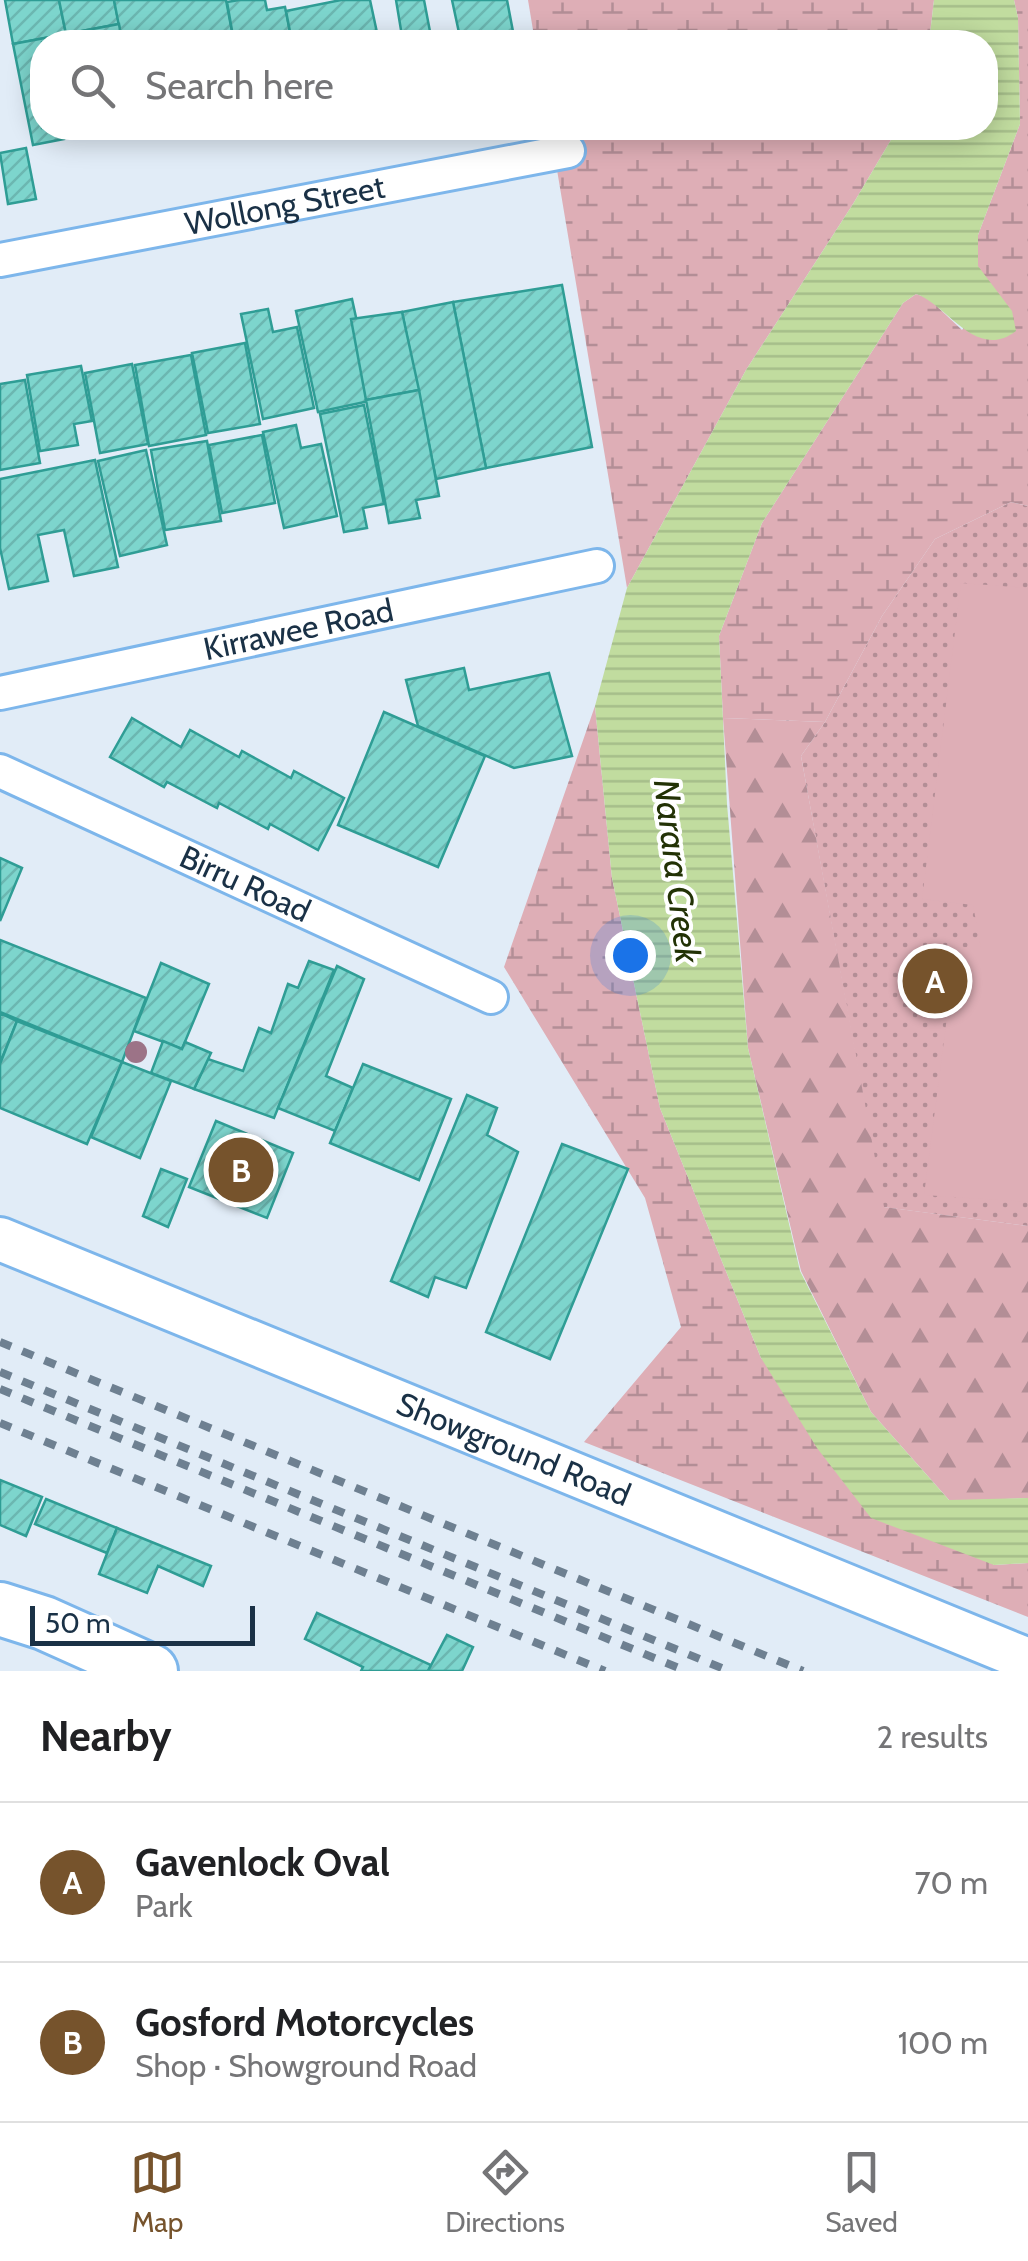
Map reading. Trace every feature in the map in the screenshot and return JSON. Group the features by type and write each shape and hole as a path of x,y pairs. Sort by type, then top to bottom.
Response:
{"main road":[{"path":"0,1608 44,1623 150,1671"}],"street":[{"name":"Wollong Street","path":"0,260 568,151"},
{"name":"Kirrawee Road","path":"0,693 597,566"},
{"name":"Birru Road","path":"0,771 491,997"},
{"name":"Showground Road","path":"0,1238 1028,1660"}],"green space":[{"path":"528,0 934,0 930,30 533,30"},
{"path":"1014,0 1028,0 1028,506 1011,502 935,539 882,616 825,722 723,718 719,636 762,523 903,303 916,294 928,298 962,330 994,289 978,267 978,235 1020,124 1018,18"},
{"path":"552,140 891,140 746,370 627,588"},
{"path":"1011,502 1028,506 1028,1226 883,1207 801,756 825,722 882,616 935,539"},
{"path":"961,583 1028,588 1028,1202 924,1195 956,947 981,948 973,905 922,899"},
{"path":"595,706 612,878 660,1108 761,1358 994,1565 1028,1563 1028,1617 584,1442 681,1327 645,1198 504,967"},
{"path":"723,718 825,722 801,756 884,1207 1028,1226 1028,1498 950,1501 871,1412 801,1271 748,1048"}],"water":[{"name":"Narara Creek","path":"934,0 1014,0 1018,18 1020,124 978,235 978,266 1012,311 1016,331 1001,339 988,340 975,336 916,294 903,303 762,523 719,636 727,804 748,1048 800,1271 871,1412 949,1500 1028,1498 1028,1563 994,1565 871,1518 817,1448 761,1358 660,1108 612,878 595,706 627,588 746,370 891,140 998,140 998,30 930,30"}],"building":[{"path":"5,0 59,0 65,30 30,30 30,41 13,44"},
{"path":"59,0 114,0 119,24 65,30"},
{"path":"114,0 226,0 232,30 120,30"},
{"path":"265,0 267,10 285,7 290,30 232,30 227,2"},
{"path":"341,0 370,0 376,30 290,30 286,11"},
{"path":"396,0 424,0 430,30 401,30"},
{"path":"452,0 507,0 513,30 458,30"},
{"path":"119,24 120,30 87,30"},
{"path":"30,41 30,130 13,44"},
{"path":"32,140 59,140 33,145"},
{"path":"26,148 36,199 8,204 0,153"},
{"path":"562,285 592,447 486,468 453,302"},
{"path":"352,299 374,400 318,412 296,311"},
{"path":"453,302 486,468 436,479 402,312"},
{"path":"268,309 273,332 297,327 314,408 263,419 241,314"},
{"path":"402,312 419,390 366,400 351,319"},
{"path":"245,343 260,424 208,433 192,353"},
{"path":"191,355 206,435 149,446 135,365"},
{"path":"132,364 148,444 100,453 85,373"},
{"path":"81,366 92,421 74,424 78,445 40,451 27,375"},
{"path":"25,380 40,463 0,470 0,384"},
{"path":"419,390 439,496 416,500 420,518 389,523 366,400"},
{"path":"364,405 384,504 363,508 367,528 344,532 320,414"},
{"path":"296,425 301,448 321,444 337,516 284,528 263,432"},
{"path":"262,435 275,503 222,513 209,445"},
{"path":"207,441 221,521 165,530 151,450"},
{"path":"146,450 167,545 120,556 98,461"},
{"path":"95,460 118,567 74,576 64,530 38,535 48,581 9,589 0,548 0,479"},
{"path":"464,668 469,690 549,673 572,756 514,768 418,726 406,680"},
{"path":"384,712 485,756 438,867 338,825"},
{"path":"132,718 181,747 190,730 239,757 242,751 291,778 294,771 344,798 318,850 219,803 217,808 167,782 164,787 110,757"},
{"path":"0,858 22,868 0,921"},
{"path":"0,940 146,998 122,1062 0,1012"},
{"path":"309,961 334,970 274,1118 194,1089 208,1059 243,1071 259,1028 271,1033 288,984 298,988"},
{"path":"161,963 209,984 182,1049 134,1031"},
{"path":"337,966 364,979 326,1076 353,1088 335,1131 278,1108"},
{"path":"0,1013 17,1021 0,1063"},
{"path":"17,1021 122,1062 87,1144 0,1108 0,1064"},
{"path":"163,1041 182,1049 185,1042 211,1053 194,1089 151,1073"},
{"path":"122,1062 171,1081 140,1158 91,1137"},
{"path":"363,1064 451,1099 419,1180 330,1143"},
{"path":"467,1095 497,1108 487,1135 518,1152 466,1288 435,1277 428,1297 391,1281"},
{"path":"216,1121 293,1153 267,1218 189,1187"},
{"path":"562,1144 628,1169 550,1359 486,1332"},
{"path":"161,1169 187,1179 168,1227 143,1216"},
{"path":"0,1480 42,1497 26,1536 0,1525"},
{"path":"46,1499 117,1528 107,1553 35,1524"},
{"path":"117,1528 211,1566 203,1586 158,1566 147,1593 99,1574"},
{"path":"317,1613 431,1665 428,1671 361,1671 363,1667 305,1639"},
{"path":"447,1635 473,1647 462,1671 428,1671"}],"railway":[{"path":"0,1342 803,1671"},
{"path":"0,1372 729,1671"},
{"path":"0,1389 686,1671"},
{"path":"0,1423 605,1671"}],"place":[{"name":"Gavenlock Oval","path":"935,981"},
{"name":"Gosford Motorcycles","path":"241,1170"}]}
